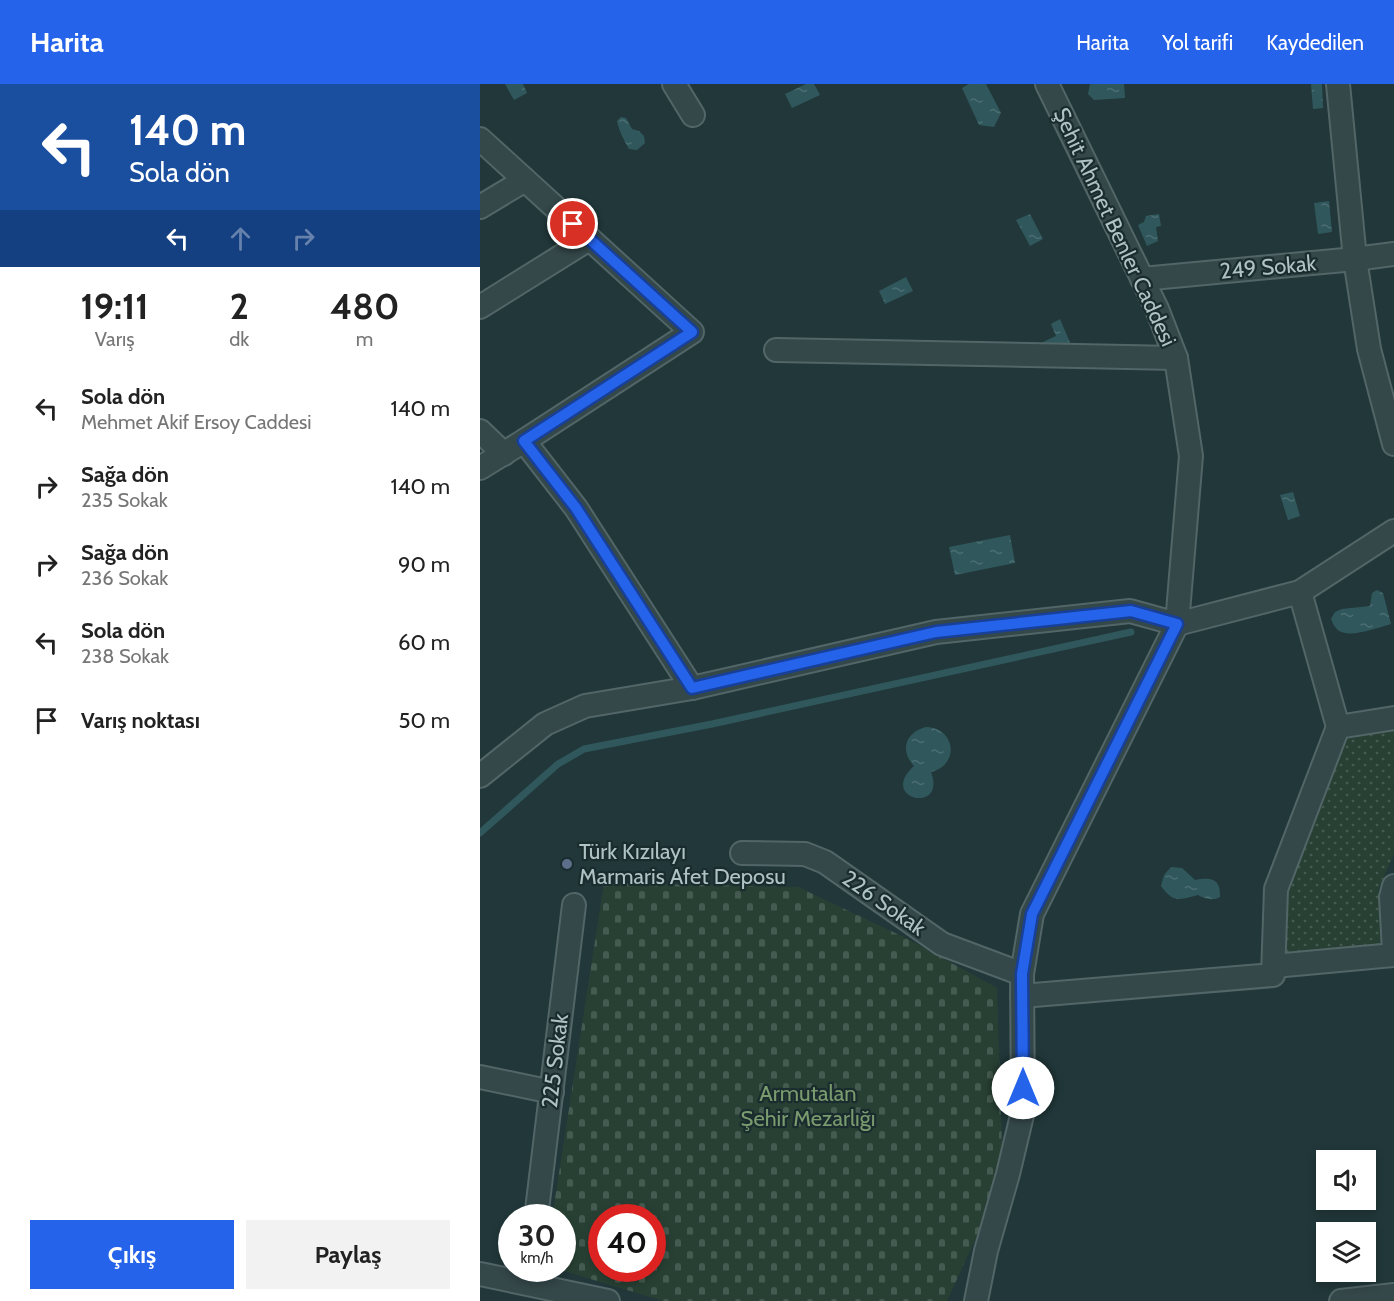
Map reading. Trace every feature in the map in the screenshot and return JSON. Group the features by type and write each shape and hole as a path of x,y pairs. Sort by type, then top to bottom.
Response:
{"street":[{"path":"675,84 693,115"},
{"name":"Şehit Ahmet Benler Caddesi","path":"976,1301 1023,1111 1022,985 1032,914 1177,624 1191,456 1176,358 1157,309 1047,84"},
{"path":"1338,84 1355,259 1368,349 1394,444"},
{"path":"480,139 692,332 480,468"},
{"path":"480,207 525,180"},
{"path":"480,307 590,239"},
{"name":"249 Sokak","path":"1142,279 1394,254"},
{"path":"776,350 1176,358"},
{"path":"480,431 504,453"},
{"path":"524,441 576,508 692,688"},
{"path":"480,776 545,724 585,706 692,688 936,632 1131,611 1177,624 1300,592 1394,531"},
{"path":"1022,985 1273,975 1276,889 1338,727 1300,592"},
{"path":"1338,727 1394,718"},
{"name":"226 Sokak","path":"742,853 805,854 825,862 942,944 1022,985"},
{"path":"1274,966 1394,953 1391,897 1394,886"},
{"name":"225 Sokak","path":"538,1204 574,905"},
{"path":"480,1077 552,1092"},
{"path":"480,1274 498,1275"},
{"path":"545,1282 608,1301"},
{"path":"1341,1301 1394,1295"}],"green space":[{"path":"1394,730 1394,854 1378,890 1382,947 1280,960 1285,891 1341,740"},
{"name":"Armutalan Şehir Mezarlığı","path":"604,883 798,887 908,939 997,988 1003,1179 947,1301 663,1301 601,1282 666,1282 666,1204 588,1204 588,1278 576,1274 576,1204 554,1204"}],"water":[{"path":"505,84 523,84 527,93 514,100"},
{"path":"806,84 814,84 820,95 792,108 785,94"},
{"path":"969,84 986,84 1001,113 994,127 979,125 962,88"},
{"path":"1090,84 1124,84 1125,98 1094,100 1088,94"},
{"path":"1311,84 1322,84 1323,108 1313,109"},
{"path":"621,117 626,118 632,129 644,136 645,143 637,150 629,149 624,139 617,121"},
{"path":"1329,201 1332,232 1318,234 1314,203"},
{"path":"1030,214 1043,239 1030,246 1016,220"},
{"path":"1159,214 1161,226 1156,227 1158,241 1147,246 1138,225 1144,222 1146,216"},
{"path":"906,277 913,291 885,304 879,291"},
{"path":"1060,319 1071,345 1039,354 1043,342 1056,336 1051,324"},
{"path":"1293,492 1300,516 1288,520 1280,495"},
{"path":"1010,535 1015,563 955,575 949,547"},
{"path":"1377,590 1383,593 1391,624 1357,633 1344,633 1336,629 1331,619 1335,612 1370,606 1372,593"},
{"path":"926,727 944,733 951,747 950,755 947,762 931,772 933,785 930,794 923,798 915,798 907,794 903,787 905,777 914,766 909,760 906,748 909,737 919,729"},
{"path":"1171,867 1182,868 1195,880 1214,880 1219,886 1220,897 1209,899 1198,895 1181,899 1173,898 1161,886 1164,875"}],"waterway":[{"path":"480,833 558,764 584,749 712,724 1131,632"}],"place":[{"name":"Türk Kızılayı Marmaris Afet Deposu","path":"567,864"}],"route":[{"path":"573,224 692,332 524,441 576,508 692,688 936,632 1131,611 1177,624 1032,914 1022,974 1023,1088"}]}
